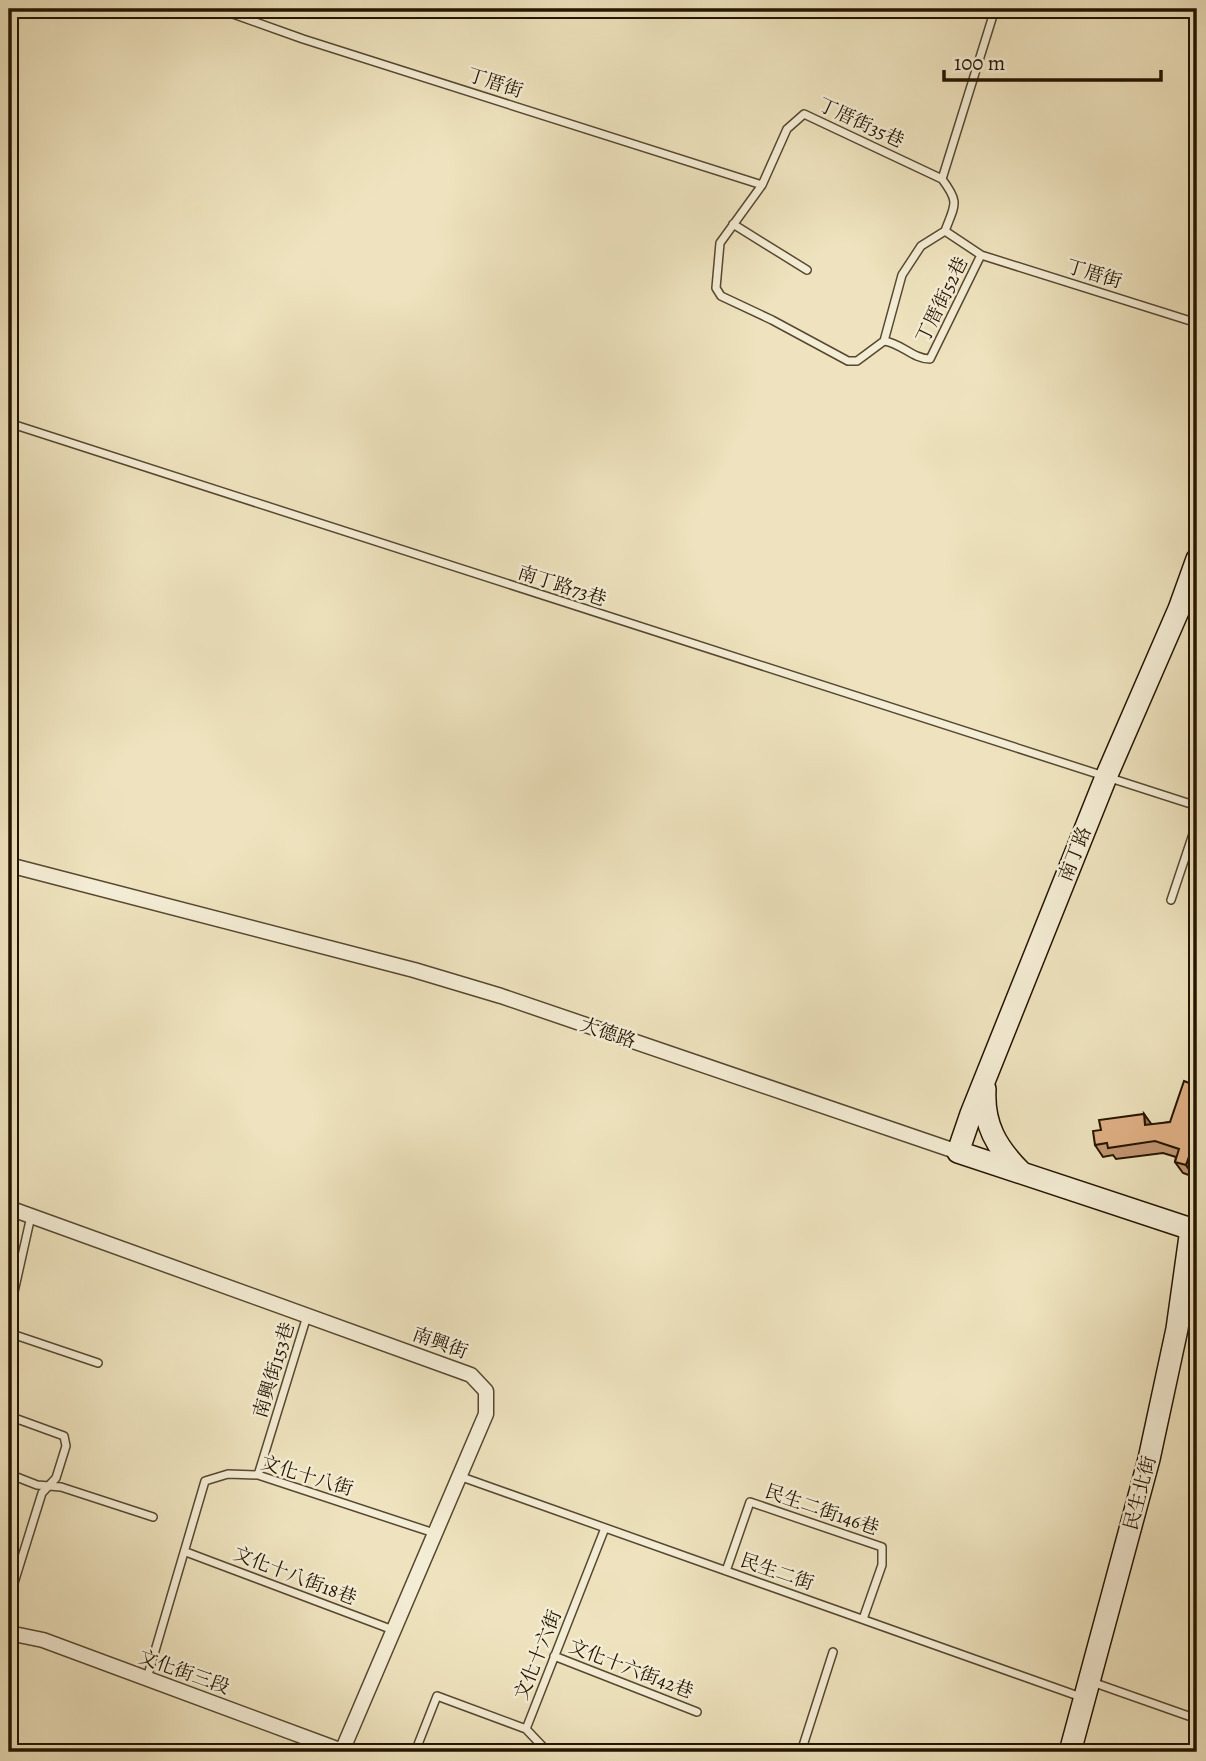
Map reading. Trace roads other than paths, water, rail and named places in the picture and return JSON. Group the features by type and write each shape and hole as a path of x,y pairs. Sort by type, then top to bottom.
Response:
{"street":[{"name":"南丁路","path":"958,1152 1106,777 1179,609 1197,559"},
{"name":"大德路","path":"9,865 414,970 501,996 1194,1230"},
{"path":"986,1076 984,1106 990,1131 1008,1159 1022,1173"},
{"name":"南興街","path":"9,1208 471,1375 486,1391 486,1414 343,1752"},
{"name":"民生北街","path":"1070,1752 1149,1459 1177,1329 1194,1230"},
{"name":"文化街三段","path":"9,1633 43,1640 343,1752"}],"lane":[{"name":"丁厝街","path":"219,9 303,39 762,185"},
{"path":"942,179 995,9"},
{"name":"丁厝街35巷","path":"762,185 787,129 804,114 942,179"},
{"name":"丁厝街52巷","path":"762,185 720,243 716,288 721,296 848,361 857,361 884,341 892,342 922,359 930,359 981,255 945,231 955,204 955,196 942,179"},
{"path":"733,224 807,270"},
{"path":"884,341 902,275 921,246 945,231"},
{"name":"丁厝街","path":"981,255 1197,323"},
{"name":"南丁路73巷","path":"9,424 1197,806"},
{"path":"1171,900 1197,822"},
{"path":"9,1314 31,1216"},
{"name":"南興街153巷","path":"258,1475 307,1315"},
{"path":"9,1333 98,1363"},
{"path":"9,1416 64,1436 66,1446 56,1478 42,1493 9,1599"},
{"path":"9,1474 37,1485 61,1487 153,1517"},
{"name":"文化十八街","path":"146,1678 186,1552 205,1481 228,1474 258,1475 434,1533"},
{"name":"民生二街","path":"458,1476 863,1619 1087,1689 1197,1719"},
{"name":"民生二街146巷","path":"726,1571 750,1502 882,1547 882,1565 863,1619"},
{"name":"文化十六街","path":"415,1752 437,1696 526,1729 605,1528"},
{"name":"文化十八街18巷","path":"186,1552 393,1630"},
{"path":"802,1752 832,1652"},
{"name":"文化十六街42巷","path":"554,1656 697,1712"},
{"path":"526,1729 544,1748 555,1752"}]}
